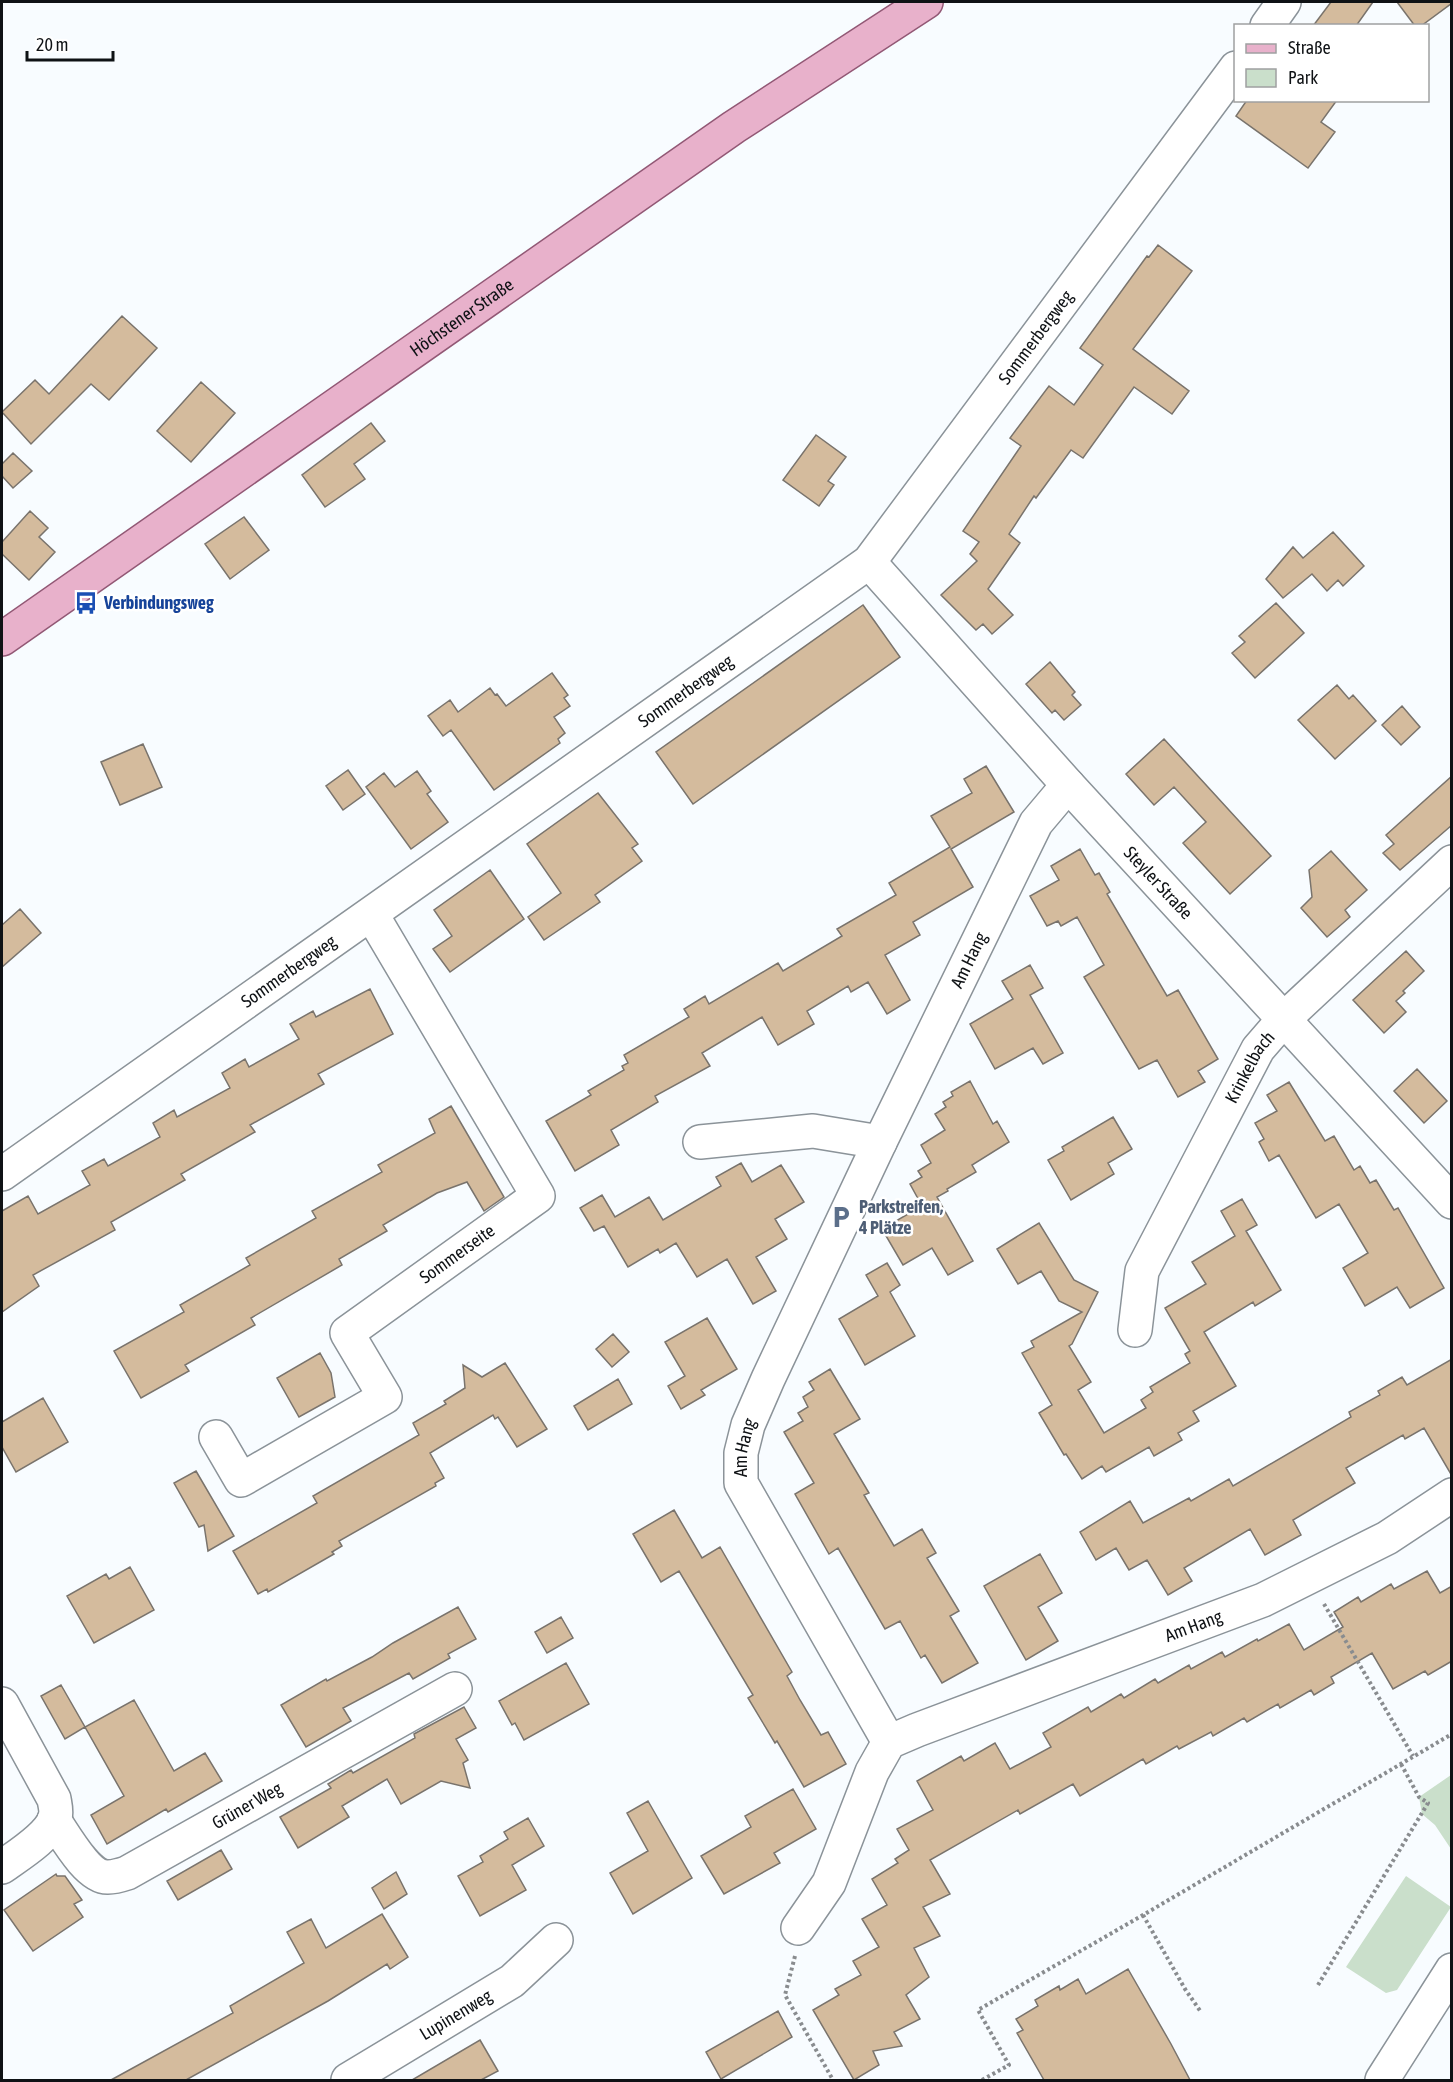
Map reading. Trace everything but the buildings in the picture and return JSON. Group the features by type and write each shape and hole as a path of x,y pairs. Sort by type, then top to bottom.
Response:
{"main road":[{"name":"Höchstener Straße","path":"2,639 734,127 926,2"}],"street":[{"path":"1268,24 1284,2"},
{"name":"Sommerbergweg","path":"2,1174 372,915 868,562 1234,71"},
{"name":"Steyler Straße","path":"868,562 1068,785 1452,1202"},
{"name":"Am Hang","path":"1068,785 1036,823 880,1142 748,1425 741,1453 741,1483 889,1742 1263,1600 1387,1538 1452,1495"},
{"name":"Krinkelbach","path":"1135,1330 1142,1271 1258,1049 1284,1019 1452,862"},
{"name":"Sommerseite","path":"216,1437 241,1480 385,1397 347,1333 538,1196 372,915"},
{"path":"700,1142 813,1131 880,1142"},
{"name":"Grüner Weg","path":"54,1820 94,1874 107,1878 126,1873 455,1689"},
{"path":"2,1704 54,1799 56,1812 54,1820 40,1838 2,1867"},
{"path":"798,1928 829,1883 872,1772 889,1742"},
{"name":"Lupinenweg","path":"348,2080 512,1981 556,1940"},
{"path":"1382,2080 1452,1971"}],"path":[{"path":"1308,1578 1413,1756"},
{"path":"982,2080 1009,2065 978,2010 1452,1734"},
{"path":"1318,1985 1428,1803 1419,1797 1401,1764"},
{"path":"1143,1916 1185,1989 1201,2012"},
{"path":"794,1962 785,1995 833,2080"}],"green space":[{"path":"1451,1775 1451,1849 1435,1825 1422,1814 1419,1797"},
{"path":"1406,1876 1451,1907 1397,1990 1386,1993 1346,1967"}],"place":[{"name":"Verbindungsweg","path":"86,603"},
{"name":"Parkstreifen, 4 Plätze","path":"841,1217"}]}
